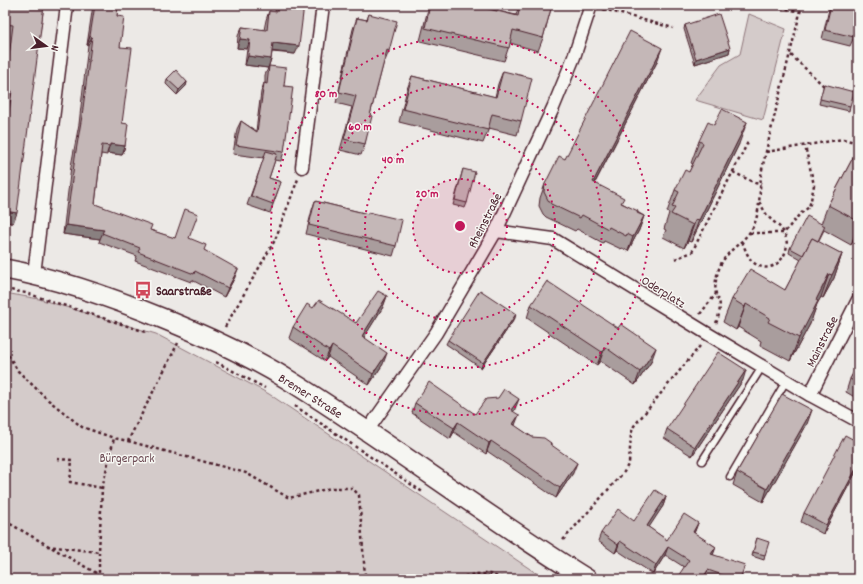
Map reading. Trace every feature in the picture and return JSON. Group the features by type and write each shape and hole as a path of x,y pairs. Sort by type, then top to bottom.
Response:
{"main road":[{"name":"Bremer Straße","path":"5,269 34,274 137,307 216,341 286,378 368,431 588,579"}],"street":[{"path":"34,274 67,5"},
{"path":"302,167 323,5"},
{"name":"Rheinstraße","path":"368,431 436,333 496,231 553,108 574,57 591,6"},
{"name":"Oderplatz","path":"496,231 553,239 762,367 858,421"},
{"name":"Mainstraße","path":"810,395 858,300"}],"lane":[{"path":"702,461 762,367"},
{"path":"730,477 786,381"}],"path":[{"path":"769,5 801,12"},
{"path":"563,540 624,472 631,456 631,434 634,426 700,346 717,321 720,310 719,300 716,294 716,283 721,265 729,252 742,242 750,233 758,211 762,167 802,5"},
{"path":"591,6 673,28"},
{"path":"790,54 824,88 831,89"},
{"path":"844,92 858,96"},
{"path":"766,152 843,139 858,143"},
{"path":"675,259 692,252 749,140"},
{"path":"784,233 799,215 809,207 811,200 814,185 805,146"},
{"path":"216,341 275,240 302,167"},
{"path":"732,172 760,184"},
{"path":"742,242 752,261 758,265 771,267 781,261 785,254 786,245 784,233 759,202"},
{"path":"750,233 784,233"},
{"path":"5,289 26,293 150,333"},
{"path":"699,315 716,294"},
{"path":"128,441 179,343 171,340"},
{"path":"5,350 18,370 47,399 82,427 114,438 246,473 289,498 331,488 352,488 359,495 364,577 372,579"},
{"path":"213,361 269,390"},
{"path":"289,402 427,495"},
{"path":"99,579 102,488 114,438"},
{"path":"57,459 72,460 70,482 102,488"},
{"path":"5,521 46,546 99,575"},
{"path":"46,546 99,552"},
{"path":"453,579 475,574 489,574 505,579"}],"green space":[{"path":"749,14 786,29 763,120 695,100 721,65 740,54"},
{"name":"Bürgerpark","path":"5,293 39,299 156,334 269,394 545,579 5,579"}],"building":[{"path":"5,5 44,5 17,213 5,211 5,140 12,91 5,90 5,65 8,65 13,25 5,24"},
{"path":"95,5 118,5 117,16 124,17 120,47 132,48 122,123 128,124 125,146 110,144 110,146 102,145 95,204 152,225 150,230 175,238 185,209 198,214 189,238 206,245 204,250 238,269 228,288 195,271 194,274 138,252 140,248 102,233 104,230 66,225 82,116 92,37 90,36"},
{"path":"278,5 304,5 299,46 273,43 271,59 248,56 250,40 240,39 242,27 267,30 269,11 277,12"},
{"path":"430,5 472,5 518,16 520,5 552,5 543,38 513,30 509,48 425,28"},
{"path":"831,5 858,5 858,20 854,37 825,30"},
{"path":"369,14 397,21 389,51 387,50 370,115 372,116 365,144 344,139 356,96 339,92 357,18 367,20"},
{"path":"719,14 730,48 696,59 685,25"},
{"path":"630,31 662,48 593,182 624,198 621,203 638,211 637,213 644,216 633,237 627,234 626,236 609,227 608,229 582,215 580,218 551,204 544,192 545,184 559,156 565,159"},
{"path":"269,66 286,68 284,86 293,87 284,152 236,145 241,121 257,132 264,83 267,84"},
{"path":"176,70 187,82 179,90 167,79"},
{"path":"503,71 532,78 521,121 492,114 488,130 403,109 412,76 496,97"},
{"path":"824,84 854,92 850,106 820,99"},
{"path":"722,109 747,122 699,220 696,219 693,225 671,214 675,208 672,207 679,192 675,190 685,170 689,172 703,143 699,141 708,122 714,125"},
{"path":"858,148 858,221 828,205"},
{"path":"266,151 277,154 269,178 281,182 273,204 251,196"},
{"path":"463,169 475,172 467,203 455,200"},
{"path":"315,201 368,214 368,212 402,220 396,246 309,225"},
{"path":"807,216 825,226 818,241 812,238 803,255 790,248"},
{"path":"812,238 842,254 832,275 829,274 816,300 818,301 799,338 768,322 770,318 746,304 745,307 732,299 750,269 785,290"},
{"path":"547,281 618,328 621,324 656,348 640,372 605,347 602,352 531,305"},
{"path":"480,290 516,314 483,363 448,340"},
{"path":"378,291 387,296 362,336 387,353 373,374 332,346 329,351 293,327 307,304 313,308 319,300 356,323"},
{"path":"718,352 746,370 695,447 667,429"},
{"path":"858,364 858,383 850,379"},
{"path":"429,382 475,414 486,399 498,398 504,389 519,399 511,410 519,415 513,424 532,437 544,438 577,463 560,488 491,441 489,443 458,422 454,428 415,403"},
{"path":"782,394 812,410 767,489 737,472"},
{"path":"845,435 858,442 858,465 826,525 804,513"},
{"path":"655,490 666,497 647,526 667,540 684,514 698,523 693,532 716,547 711,554 745,565 740,579 731,578 708,570 702,579 676,579 689,560 668,547 656,565 620,541 618,545 601,533 618,509 634,521"},
{"path":"757,538 769,542 765,555 753,552"}],"place":[{"name":"Saarstraße","path":"143,290"}]}
